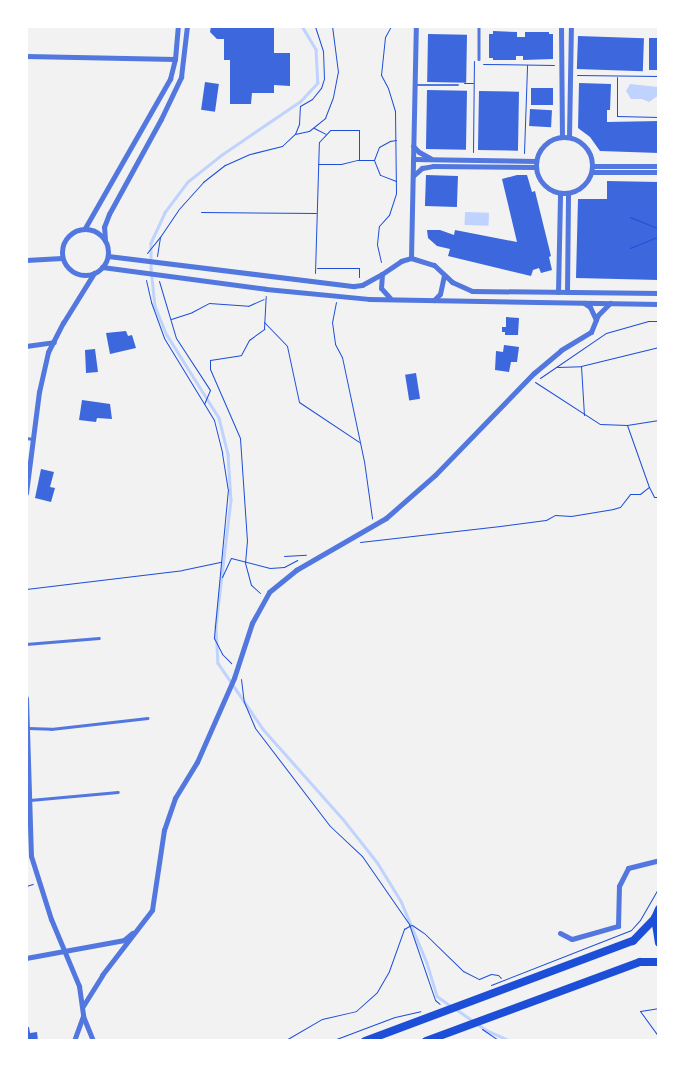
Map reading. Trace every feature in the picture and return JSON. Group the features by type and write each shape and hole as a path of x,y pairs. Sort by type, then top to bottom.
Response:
{"main road":[{"path":"365,1041 633,941 655,918 659,909"},
{"path":"655,918 659,943"},
{"path":"426,1041 640,962 659,962"}],"street":[{"path":"85,228 166,87 175,58 178,26"},
{"path":"26,493 39,392 48,352 94,273 102,267 108,256 104,227 181,77 187,26"},
{"path":"411,258 416,26"},
{"path":"561,26 562,137"},
{"path":"569,137 572,26"},
{"path":"26,56 175,58"},
{"path":"562,137 569,137 578,140 588,150 592,169 581,188 568,193 560,193 543,184 536,167 536,161 545,144 562,137"},
{"path":"413,146 419,152 433,159"},
{"path":"413,159 536,161"},
{"path":"413,176 422,168 433,166 536,167"},
{"path":"592,169 659,166"},
{"path":"592,169 659,172"},
{"path":"558,292 560,193"},
{"path":"567,292 568,193"},
{"path":"94,273 80,275 73,272 67,267 62,258 61,247 64,239 77,229 93,230 105,240"},
{"path":"108,256 354,286 362,285 401,261 411,258 434,265 452,282 472,291 659,293"},
{"path":"26,260 62,258"},
{"path":"102,267 337,296 393,299 659,304"},
{"path":"382,274 380,284 383,292 393,299"},
{"path":"434,300 440,294 444,275"},
{"path":"582,302 590,307 596,320"},
{"path":"83,1006 102,974 152,910 164,830 175,798 197,762 234,678 252,623 269,592 311,561 386,518 435,474 528,378 561,350 591,332 596,320 610,303"},
{"path":"26,346 54,342"},
{"path":"26,698 31,856 34,871 79,986 83,1016 74,1041"},
{"path":"560,933 572,939 618,926 619,886 628,868 659,860"},
{"path":"26,958 124,940 138,928"},
{"path":"83,1016 93,1041"}],"lane":[{"path":"480,26 480,59"},
{"path":"414,85 458,85"},
{"path":"26,438 33,439"},
{"path":"26,644 99,638"},
{"path":"28,725 51,729 148,718"},
{"path":"29,800 118,792"}],"path":[{"path":"296,134 299,124 300,106 312,99 324,79 323,51 315,26"},
{"path":"146,259 147,252 160,237 182,204 215,171 250,154 282,146 296,134 313,127 325,118 333,97 338,72 332,26"},
{"path":"381,262 377,244 379,226 389,215 396,193 395,111 388,88 381,75 385,38 391,26"},
{"path":"473,153 474,56"},
{"path":"483,64 557,66"},
{"path":"524,153 527,65"},
{"path":"571,75 659,76"},
{"path":"617,76 616,116 659,117"},
{"path":"313,127 326,134"},
{"path":"315,276 319,142 330,130 359,130 359,160"},
{"path":"396,140 390,141 379,148 374,160 380,175 385,179 396,181"},
{"path":"318,164 341,164 359,160 374,160"},
{"path":"201,212 317,214"},
{"path":"630,217 659,229"},
{"path":"630,248 659,236"},
{"path":"156,260 160,237"},
{"path":"316,268 359,268 359,278"},
{"path":"145,274 151,302 164,338 214,420 222,453 228,489 214,638 222,654 237,669 242,680 244,702 255,728 330,826 362,856 410,925 435,1000 443,1006"},
{"path":"157,275 176,338 210,390 204,404"},
{"path":"266,295 264,329 249,340 241,355 210,360 210,369 240,438 247,541 245,562 251,585 266,599"},
{"path":"337,296 332,322 335,344 342,356 360,443 373,525"},
{"path":"170,319 192,312 209,303 248,306 266,298"},
{"path":"528,378 541,378 606,333 648,321 659,321"},
{"path":"264,322 287,346 299,402 360,443"},
{"path":"556,367 581,366 659,347"},
{"path":"581,366 584,416"},
{"path":"528,378 584,416 600,424 627,425 659,420"},
{"path":"627,425 648,487 654,497 659,498"},
{"path":"358,542 546,520 555,514 571,516 613,509 620,507 630,494 640,494 648,487"},
{"path":"284,556 319,556"},
{"path":"220,580 231,558 270,568 284,567 296,560 311,561"},
{"path":"26,590 173,572 222,562"},
{"path":"487,987 502,979 631,930 640,920 659,887"},
{"path":"410,925 424,933 463,970 479,978 491,974 498,975 502,979"},
{"path":"284,1041 322,1019 356,1011 377,992 389,971 404,929 410,925"},
{"path":"659,1008 640,1011 659,1037"},
{"path":"331,1041 395,1017 410,1015"},
{"path":"476,1026 500,1041"}],"water":[{"path":"630,84 658,87 659,95 649,102 642,99 631,99 626,91"},
{"path":"465,212 489,213 489,226 465,225"}],"building":[{"path":"211,26 274,27 274,53 290,53 290,86 274,85 274,93 252,93 251,104 230,104 230,60 224,60 224,39 217,39 210,32"},
{"path":"493,31 517,32 517,37 525,37 525,32 549,32 549,34 553,34 553,59 523,60 523,56 516,56 516,60 493,60 493,58 489,58 489,34 493,34"},
{"path":"428,34 467,35 466,83 427,82"},
{"path":"578,36 644,38 643,71 577,69"},
{"path":"649,38 659,38 659,70 649,70"},
{"path":"205,82 219,84 215,112 201,110"},
{"path":"579,83 611,84 610,110 607,110 607,122 659,121 659,153 600,151 590,137 578,128"},
{"path":"531,88 553,88 553,105 531,105"},
{"path":"427,90 467,91 466,150 426,149"},
{"path":"479,91 519,92 518,151 478,150"},
{"path":"530,109 552,110 551,127 529,126"},
{"path":"426,175 458,176 457,207 425,206"},
{"path":"517,175 527,175 532,192 535,191 551,256 549,257 552,270 541,273 539,268 533,270 531,276 448,256 450,249 437,246 428,238 427,230 440,230 454,235 455,230 517,242 502,179"},
{"path":"607,181 659,182 659,280 576,278 578,199 607,199"},
{"path":"506,317 519,318 518,335 505,335 505,332 502,332 502,327 506,327"},
{"path":"126,331 128,336 132,335 136,348 110,354 106,333"},
{"path":"504,345 519,347 517,362 511,362 509,372 495,370 496,351 503,352"},
{"path":"95,349 98,372 86,373 85,350"},
{"path":"416,373 420,399 409,400 405,375"},
{"path":"82,400 110,404 112,419 97,418 96,422 79,420"},
{"path":"41,469 54,472 50,487 55,488 51,502 35,498"},
{"path":"26,1027 29,1027 30,1033 37,1032 38,1041 26,1041"}],"waterway":[{"path":"302,26 316,49 318,83 300,102 222,155 188,182 165,213 151,243 151,268 155,306 167,335 219,418 228,455 231,500 216,626 218,663 263,729 343,819 377,862 401,901 427,963 437,996 451,1006"},
{"path":"456,1009 486,1030 511,1041"}]}
